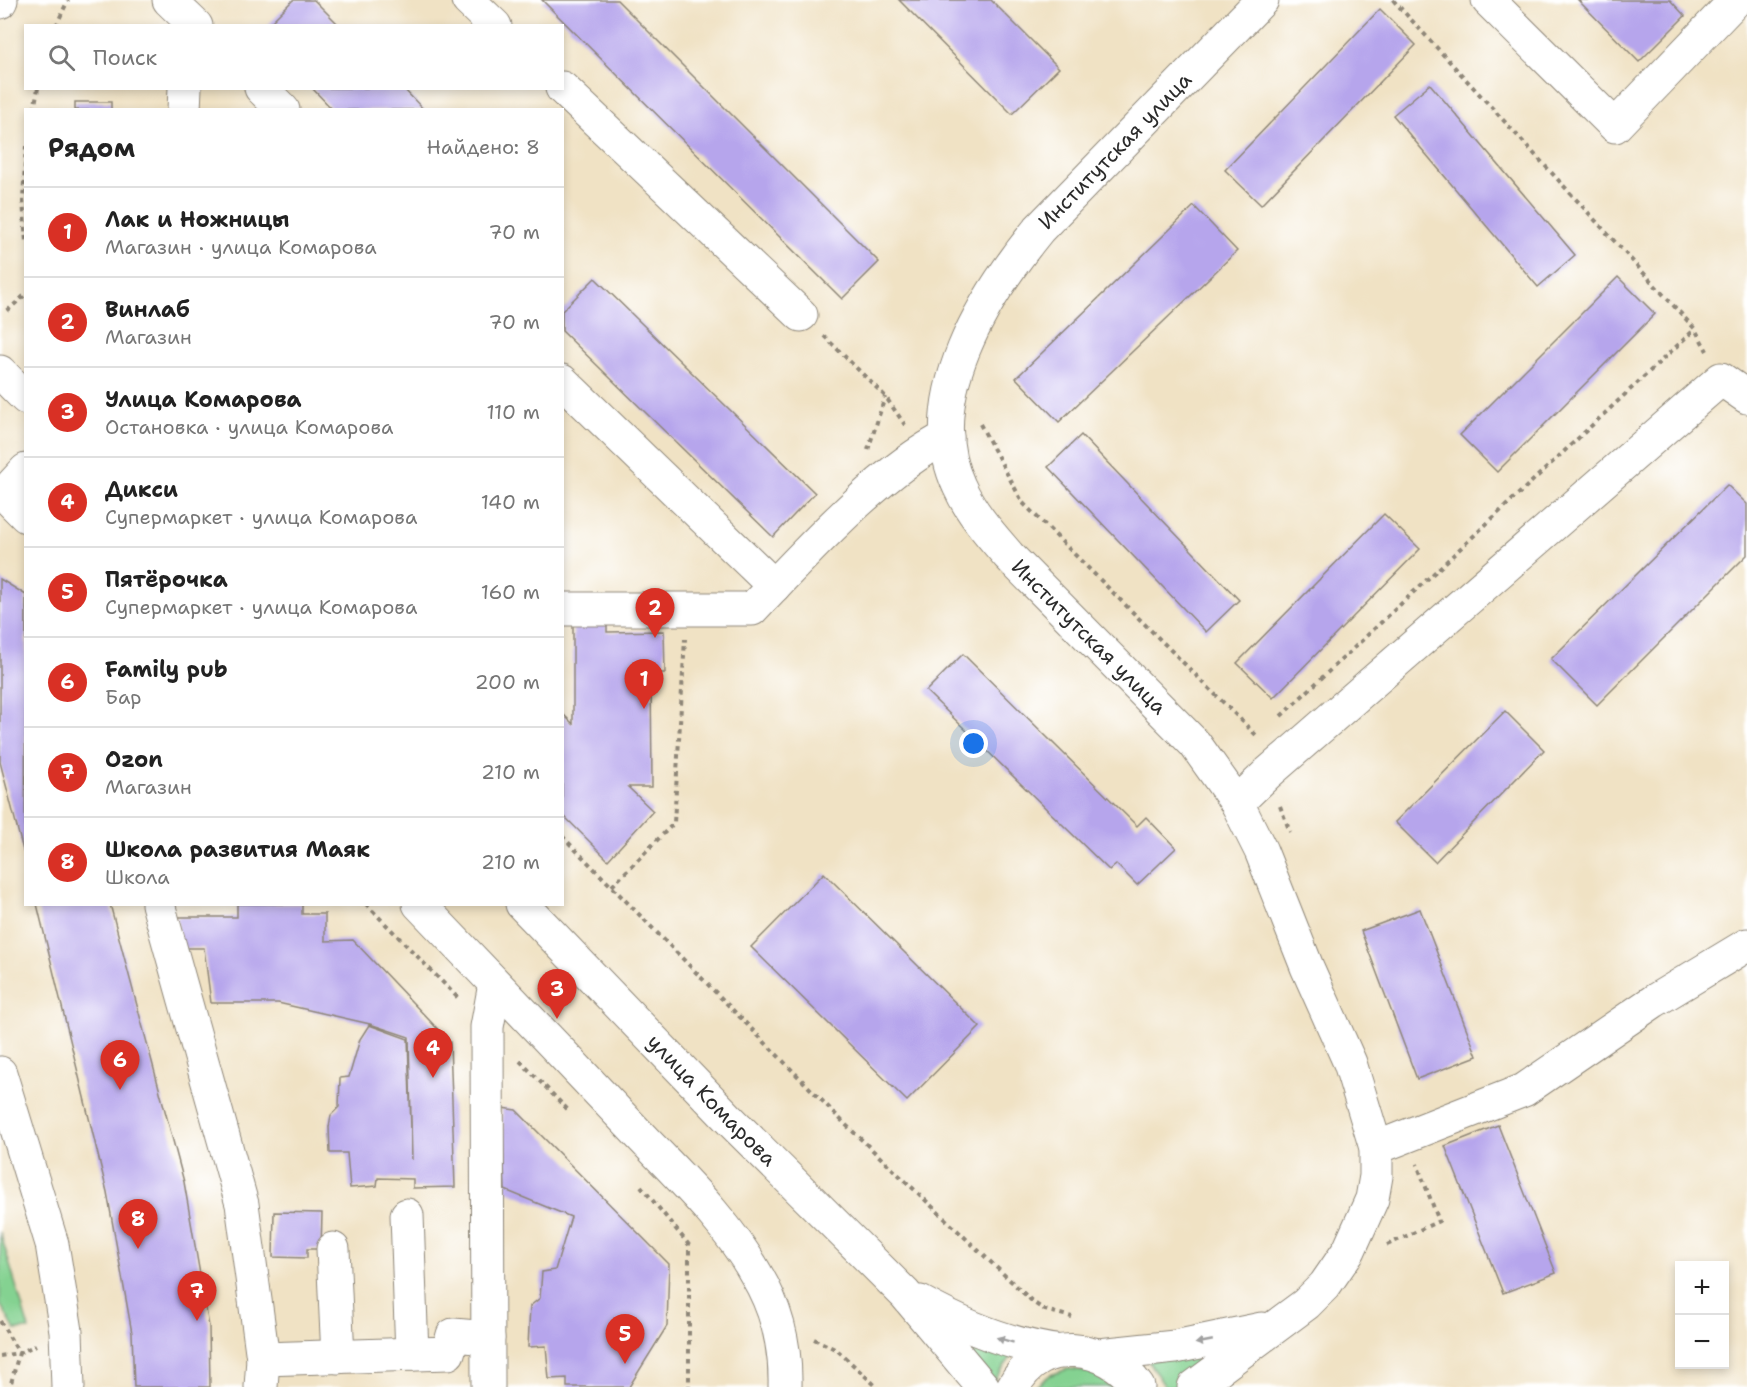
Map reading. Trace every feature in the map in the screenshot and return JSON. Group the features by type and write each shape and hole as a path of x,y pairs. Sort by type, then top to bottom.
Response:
{"street":[{"path":"169,0 194,24"},
{"path":"468,0 493,24"},
{"name":"Институтская улица","path":"1194,1387 1306,1305 1325,1285 1349,1251 1372,1199 1376,1176 1376,1148 1350,1063 1307,967 1261,851 1237,803 1195,744 1009,556 981,524 935,443 948,413 959,362 970,332 1012,263 1039,229 1262,0"},
{"path":"1488,0 1615,126 1736,0"},
{"path":"184,90 184,108"},
{"path":"263,90 281,108"},
{"path":"564,90 801,315"},
{"path":"0,372 24,396"},
{"path":"564,383 774,586"},
{"path":"1237,803 1268,773 1734,388"},
{"path":"564,609 752,609 848,512 935,443"},
{"path":"10,503 24,474"},
{"path":"159,906 242,1204 262,1373 338,1357 448,1353 453,1335 488,1338"},
{"path":"421,906 694,1193 741,1248 770,1300 778,1321 783,1345 785,1387"},
{"name":"улица Комарова","path":"524,906 731,1121 906,1294 983,1387"},
{"path":"1376,1148 1524,1090 1654,1001 1747,945"},
{"path":"488,1387 487,1027 495,984"},
{"path":"0,1073 52,1244 66,1331 68,1387"},
{"path":"407,1215 412,1354"},
{"path":"333,1249 338,1357"},
{"name":"улица Комарова","path":"906,1294 975,1329 1020,1344 1062,1352"},
{"name":"Институтская улица","path":"1099,1355 1175,1347 1281,1323"},
{"path":"1014,1387 1031,1366 1049,1355 1089,1351 1125,1370 1138,1387"}],"path":[{"path":"57,24 68,0"},
{"path":"1393,0 1695,329 1734,388"},
{"path":"33,108 38,90"},
{"path":"24,182 24,214"},
{"path":"7,311 24,296"},
{"path":"1276,721 1695,329"},
{"path":"834,345 935,443"},
{"path":"979,420 1023,503 1258,737 1268,773 1293,840"},
{"path":"612,886 674,823 687,608"},
{"path":"1258,737 1267,729"},
{"path":"564,838 845,1124 1034,1303 1056,1313 1081,1318"},
{"path":"368,906 576,1118"},
{"path":"1384,1252 1388,1244 1439,1221 1407,1136"},
{"path":"640,1184 689,1245 689,1387"},
{"path":"0,1321 19,1353 10,1387"},
{"path":"778,1321 837,1350 877,1387"},
{"path":"0,1356 19,1353 66,1331"}],"green space":[{"path":"0,1232 29,1329 15,1330 0,1304"},
{"path":"960,1335 1015,1352 989,1387"},
{"path":"1243,1342 1184,1387 1165,1387 1148,1361"},
{"path":"1068,1369 1094,1374 1116,1387 1035,1387 1050,1375"}],"building":[{"path":"293,0 314,0 338,24 269,24"},
{"path":"542,0 617,0 879,262 842,299"},
{"path":"899,0 991,0 1059,68 1012,114"},
{"path":"1578,0 1670,0 1685,16 1639,62"},
{"path":"1380,9 1416,45 1261,205 1225,170"},
{"path":"1430,84 1575,255 1538,287 1393,115"},
{"path":"314,90 405,90 422,108 331,108"},
{"path":"75,102 111,102 111,108 75,108"},
{"path":"1194,206 1237,251 1059,422 1016,378"},
{"path":"1618,277 1655,314 1497,472 1460,435"},
{"path":"595,278 815,493 773,537 564,333 564,309"},
{"path":"1081,435 1239,600 1206,632 1048,467"},
{"path":"1727,485 1747,504 1747,555 1597,705 1551,659"},
{"path":"1384,514 1420,549 1273,698 1237,663"},
{"path":"0,579 24,594 24,854 0,762"},
{"path":"573,618 607,618 607,632 664,631 665,673 651,673 652,787 628,787 653,811 608,860 564,816 564,715 573,724"},
{"path":"963,654 1137,826 1146,817 1176,848 1137,885 1116,864 1109,870 926,691"},
{"path":"1505,711 1544,750 1435,862 1395,822"},
{"path":"824,873 980,1027 907,1101 751,947"},
{"path":"37,906 111,906 184,1182 209,1326 210,1387 134,1387 132,1333 107,1192"},
{"path":"237,906 302,906 302,914 325,914 325,941 353,940 450,1042 455,1187 413,1188 413,1179 378,1178 377,1186 350,1188 347,1153 330,1153 329,1127 331,1115 339,1107 340,1078 349,1077 360,1039 369,1025 408,1039 412,1160 409,1037 370,1024 278,1003 211,1003 204,948 179,948 177,917 237,917"},
{"path":"1420,909 1477,1056 1417,1079 1361,931"},
{"path":"502,1108 516,1110 669,1264 667,1326 629,1387 567,1387 567,1378 549,1379 546,1346 528,1347 530,1306 540,1298 542,1272 555,1270 571,1217 505,1190"},
{"path":"1498,1125 1556,1273 1503,1293 1445,1146"},
{"path":"274,1212 322,1213 321,1249 307,1249 307,1258 273,1257"}],"place":[{"name":"Винлаб","path":"655,638"},
{"name":"Лак и Ножницы","path":"644,709"},
{"name":"Улица Комарова","path":"557,1019"},
{"name":"Дикси","path":"433,1078"},
{"name":"Family pub","path":"120,1090"},
{"name":"Школа развития Маяк","path":"138,1249"},
{"name":"Ozon","path":"197,1321"},
{"name":"Пятёрочка","path":"625,1364"}]}
